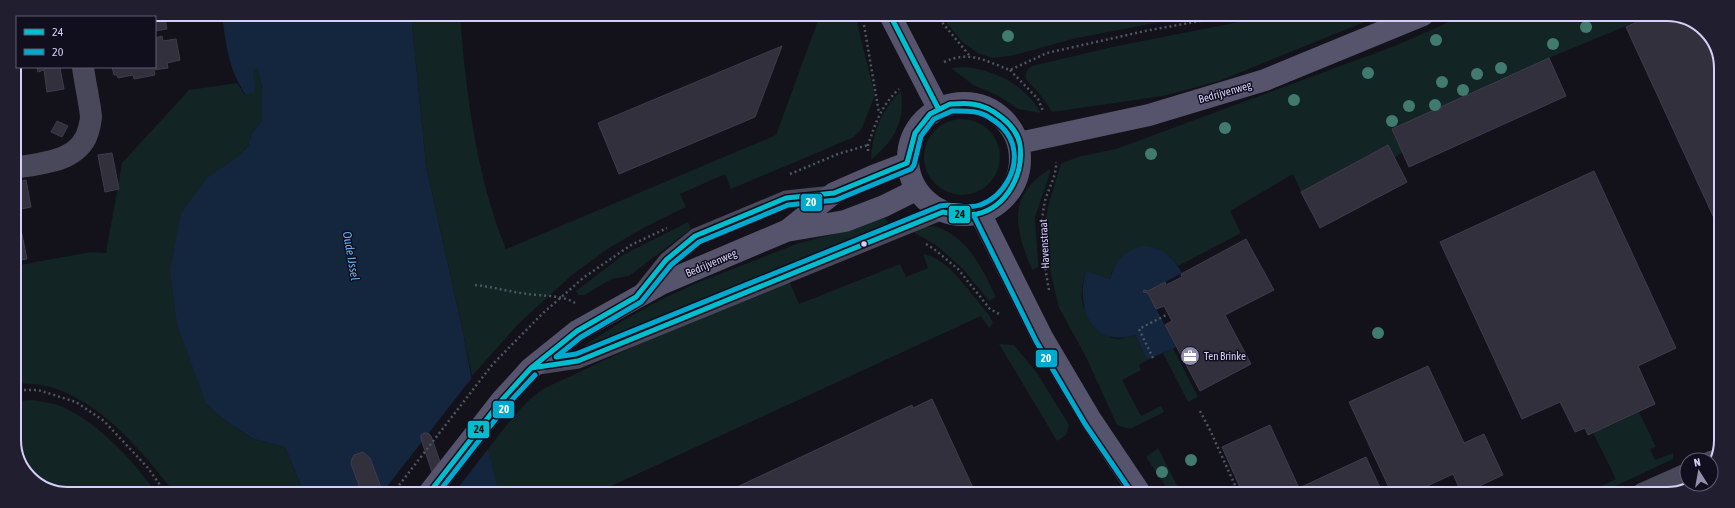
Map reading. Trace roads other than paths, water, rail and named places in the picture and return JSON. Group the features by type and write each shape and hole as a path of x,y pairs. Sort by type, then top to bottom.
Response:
{"main road":[{"path":"893,21 938,108"},
{"name":"Bedrijvenweg","path":"1020,143 1149,115 1265,80 1411,21"},
{"path":"956,103 975,103 993,110 1007,122 1020,143 1022,160 1018,175 1010,192 997,205 980,213 961,216 943,212 928,203 916,190 911,180 907,163 908,147 914,131 925,118 938,108 956,103"},
{"name":"Bedrijvenweg","path":"786,231 834,193 872,176 907,163"},
{"name":"Bedrijvenweg","path":"434,487 501,401 531,368 577,331 663,283 786,231 845,221 884,206 916,190"},
{"path":"980,213 1042,337 1133,487"}],"street":[{"path":"21,167 52,162 67,156 80,148 87,136 91,117 83,68"},
{"path":"1658,487 1679,478"}],"lane":[{"name":"Bedrijvenweg","path":"636,297 666,260 695,236 786,198 834,193"},
{"path":"531,368 578,361 943,212"}],"water":[{"name":"Oude IJssel","path":"223,21 412,21 426,166 463,332 476,403 497,487 302,487 285,447 254,439 227,422 206,404 177,324 170,271 181,213 207,178 240,155 248,146 252,133 262,120 262,89 258,68 253,70 255,92 246,95 235,76 227,46"},
{"path":"1143,246 1162,251 1174,261 1182,273 1148,291 1144,290 1144,292 1148,293 1176,347 1147,360 1135,335 1120,338 1108,336 1098,330 1090,322 1085,311 1083,298 1083,285 1086,271 1110,279 1115,266 1121,257 1136,248"}],"place":[{"name":"Ten Brinke","path":"1190,356"}]}
